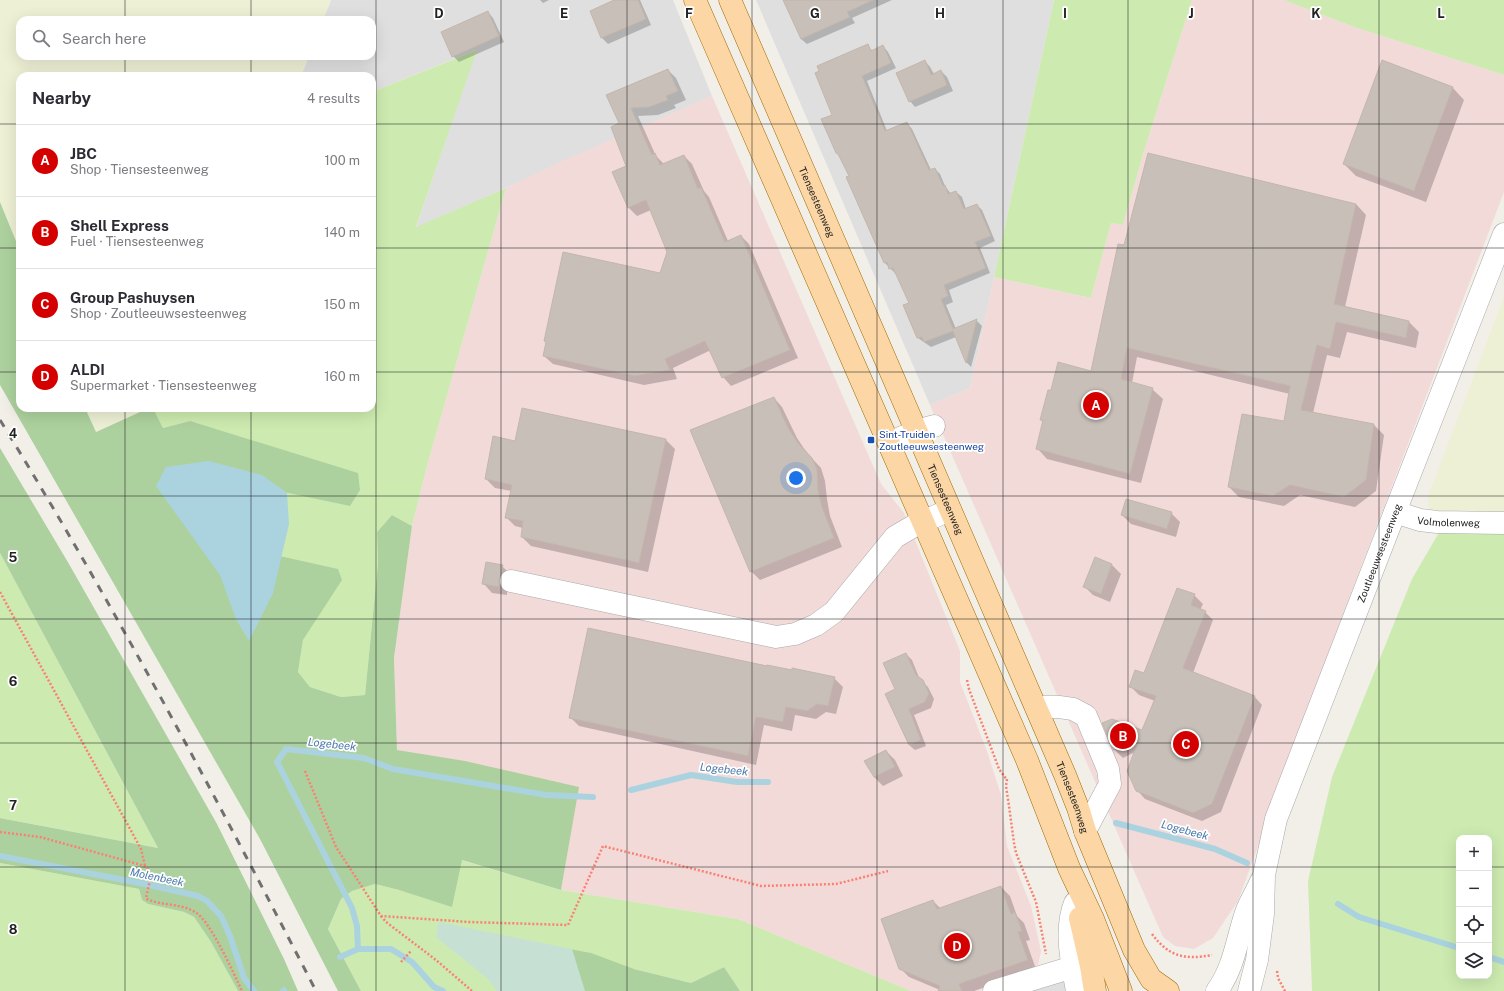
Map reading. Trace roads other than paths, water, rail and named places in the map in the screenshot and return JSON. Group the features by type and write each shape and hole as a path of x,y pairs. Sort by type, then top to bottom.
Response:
{"main road":[{"path":"695,0 1028,760 1069,868 1092,919 1121,991"},
{"name":"Tiensesteenweg","path":"730,0 925,429 950,510 1076,801 1085,831 1134,950 1151,980 1168,991"},
{"path":"1069,868 1075,903 1083,928 1095,991"}],"street":[{"name":"Zoutleeuwsesteenweg","path":"1249,991 1256,960 1263,914 1264,875 1276,820 1504,234"},
{"path":"889,443 925,429"},
{"path":"511,581 776,637 795,634 816,625 834,612 895,537 950,510"},
{"name":"Volmolenweg","path":"1395,512 1420,520 1437,522 1504,523"},
{"path":"1036,707 1059,707 1073,709 1086,716 1108,769 1110,784 1085,831"},
{"name":"Zoutleeuwsesteenweg","path":"1217,991 1233,961 1248,910 1264,875"},
{"path":"1075,903 1070,916 1069,940 1072,968 1077,991"},
{"path":"994,991 1072,968"}],"water":[{"path":"209,461 262,475 287,493 289,524 273,593 249,641 236,619 220,575 156,486 166,467"}],"waterway":[{"name":"Logebeek","path":"358,949 357,926 352,908 277,762 286,749 364,758 393,769 546,795 593,797"},
{"name":"Logebeek","path":"631,790 691,775 737,782 768,782"},
{"name":"Logebeek","path":"1116,823 1215,849 1247,863"},
{"name":"Molenbeek","path":"0,856 145,884 198,896 207,901 221,916 230,936 244,978 254,991"},
{"name":"Logebeek","path":"1338,904 1359,917 1456,947"},
{"name":"Molenbeek","path":"340,957 358,949 391,949 412,962 434,987 443,991"},
{"name":"Logebeek","path":"1492,958 1504,962"}],"railway":[{"path":"0,420 124,631 202,774 316,991"}],"place":[{"name":"JBC","path":"1096,405"},
{"name":"Sint-Truiden Zoutleeuwsesteenweg","path":"871,440"},
{"name":"Shell Express","path":"1123,736"},
{"name":"Group Pashuysen","path":"1186,744"},
{"name":"ALDI","path":"957,946"}]}
